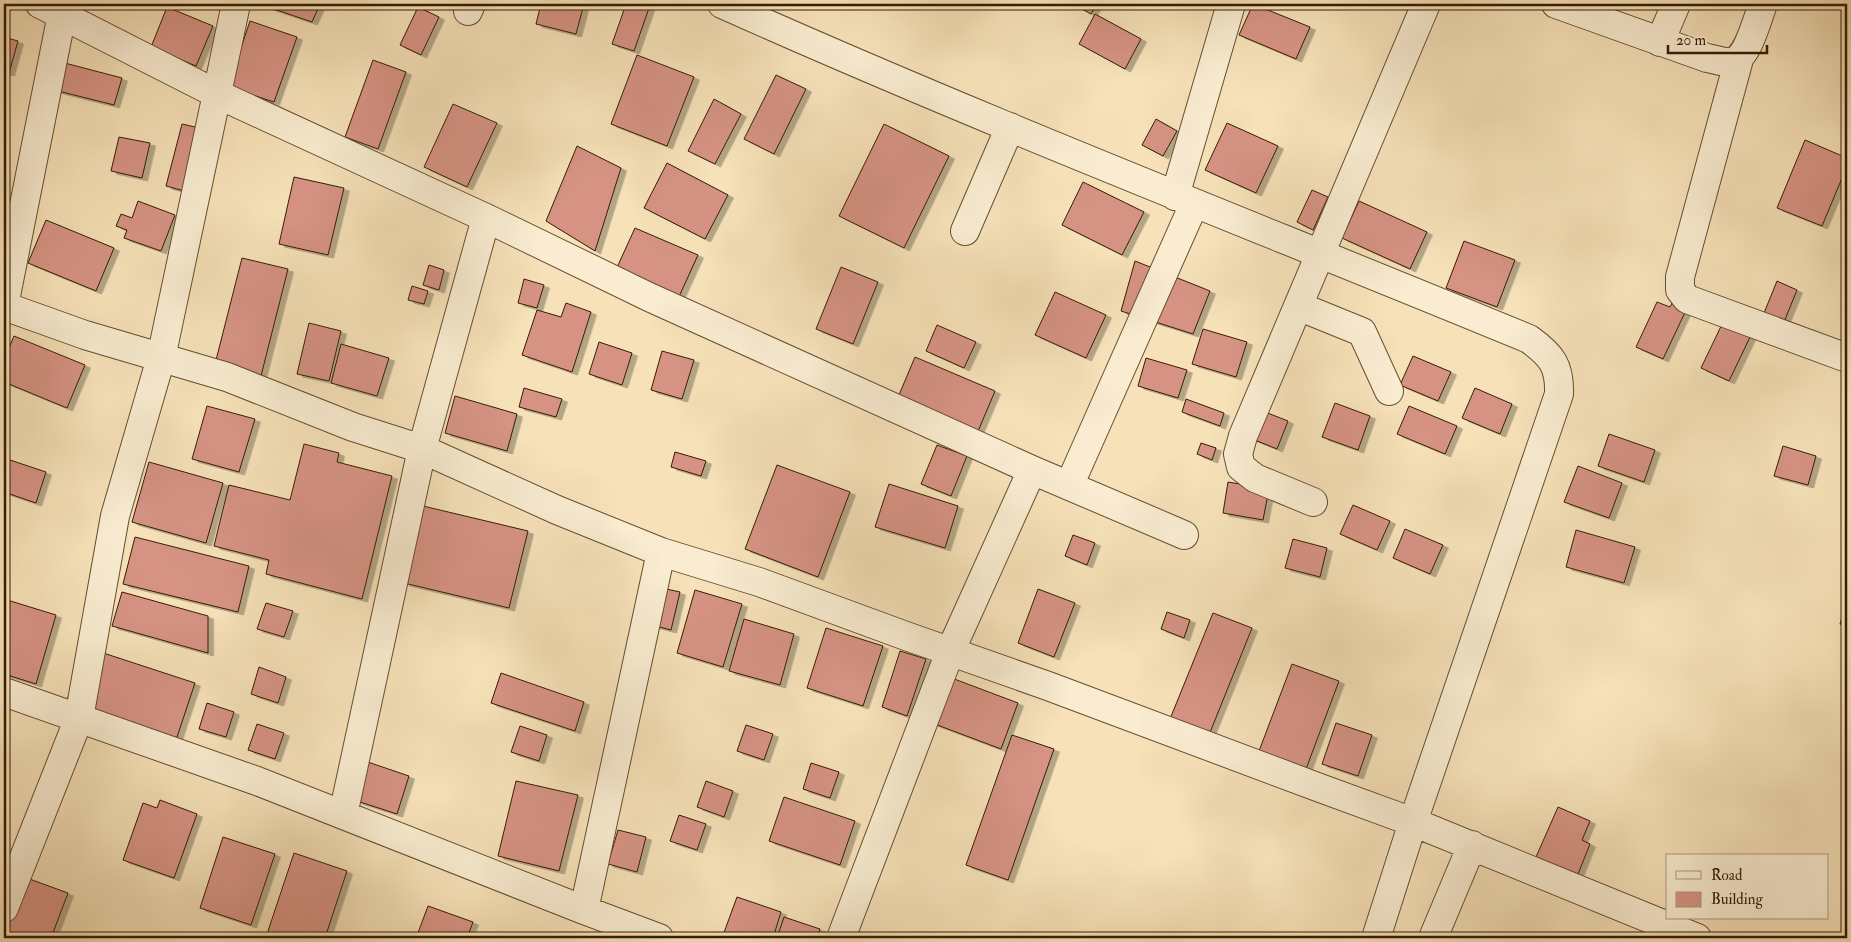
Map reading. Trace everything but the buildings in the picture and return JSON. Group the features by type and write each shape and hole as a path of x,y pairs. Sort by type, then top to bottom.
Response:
{"street":[{"path":"4,908 78,718 115,516 161,358 236,4"},
{"path":"722,4 824,50 1184,200 1320,253 1529,339 1545,351 1556,365 1560,379 1559,394 1413,822 1376,938"},
{"path":"1069,486 1184,200 1231,4"},
{"path":"1313,502 1255,478 1241,467 1238,454 1320,253 1426,4"},
{"path":"1556,4 1660,42 1719,61 1730,62 1739,59"},
{"path":"1660,42 1676,4"},
{"path":"1763,4 1745,52 1739,59 1680,277 1680,290 1688,299 1847,358"},
{"path":"1184,535 1032,470 649,297 486,218 216,94 56,7 4,306 85,335 227,377 353,427 422,450 557,510 660,552 758,582 1057,689 1413,822 1697,938"},
{"path":"966,231 1010,126"},
{"path":"343,815 422,450 486,218"},
{"path":"1298,306 1362,332 1389,391"},
{"path":"841,938 950,652 1032,470"},
{"path":"584,910 660,552"},
{"path":"4,692 257,781 660,938"},
{"path":"1433,938 1472,845"}]}
